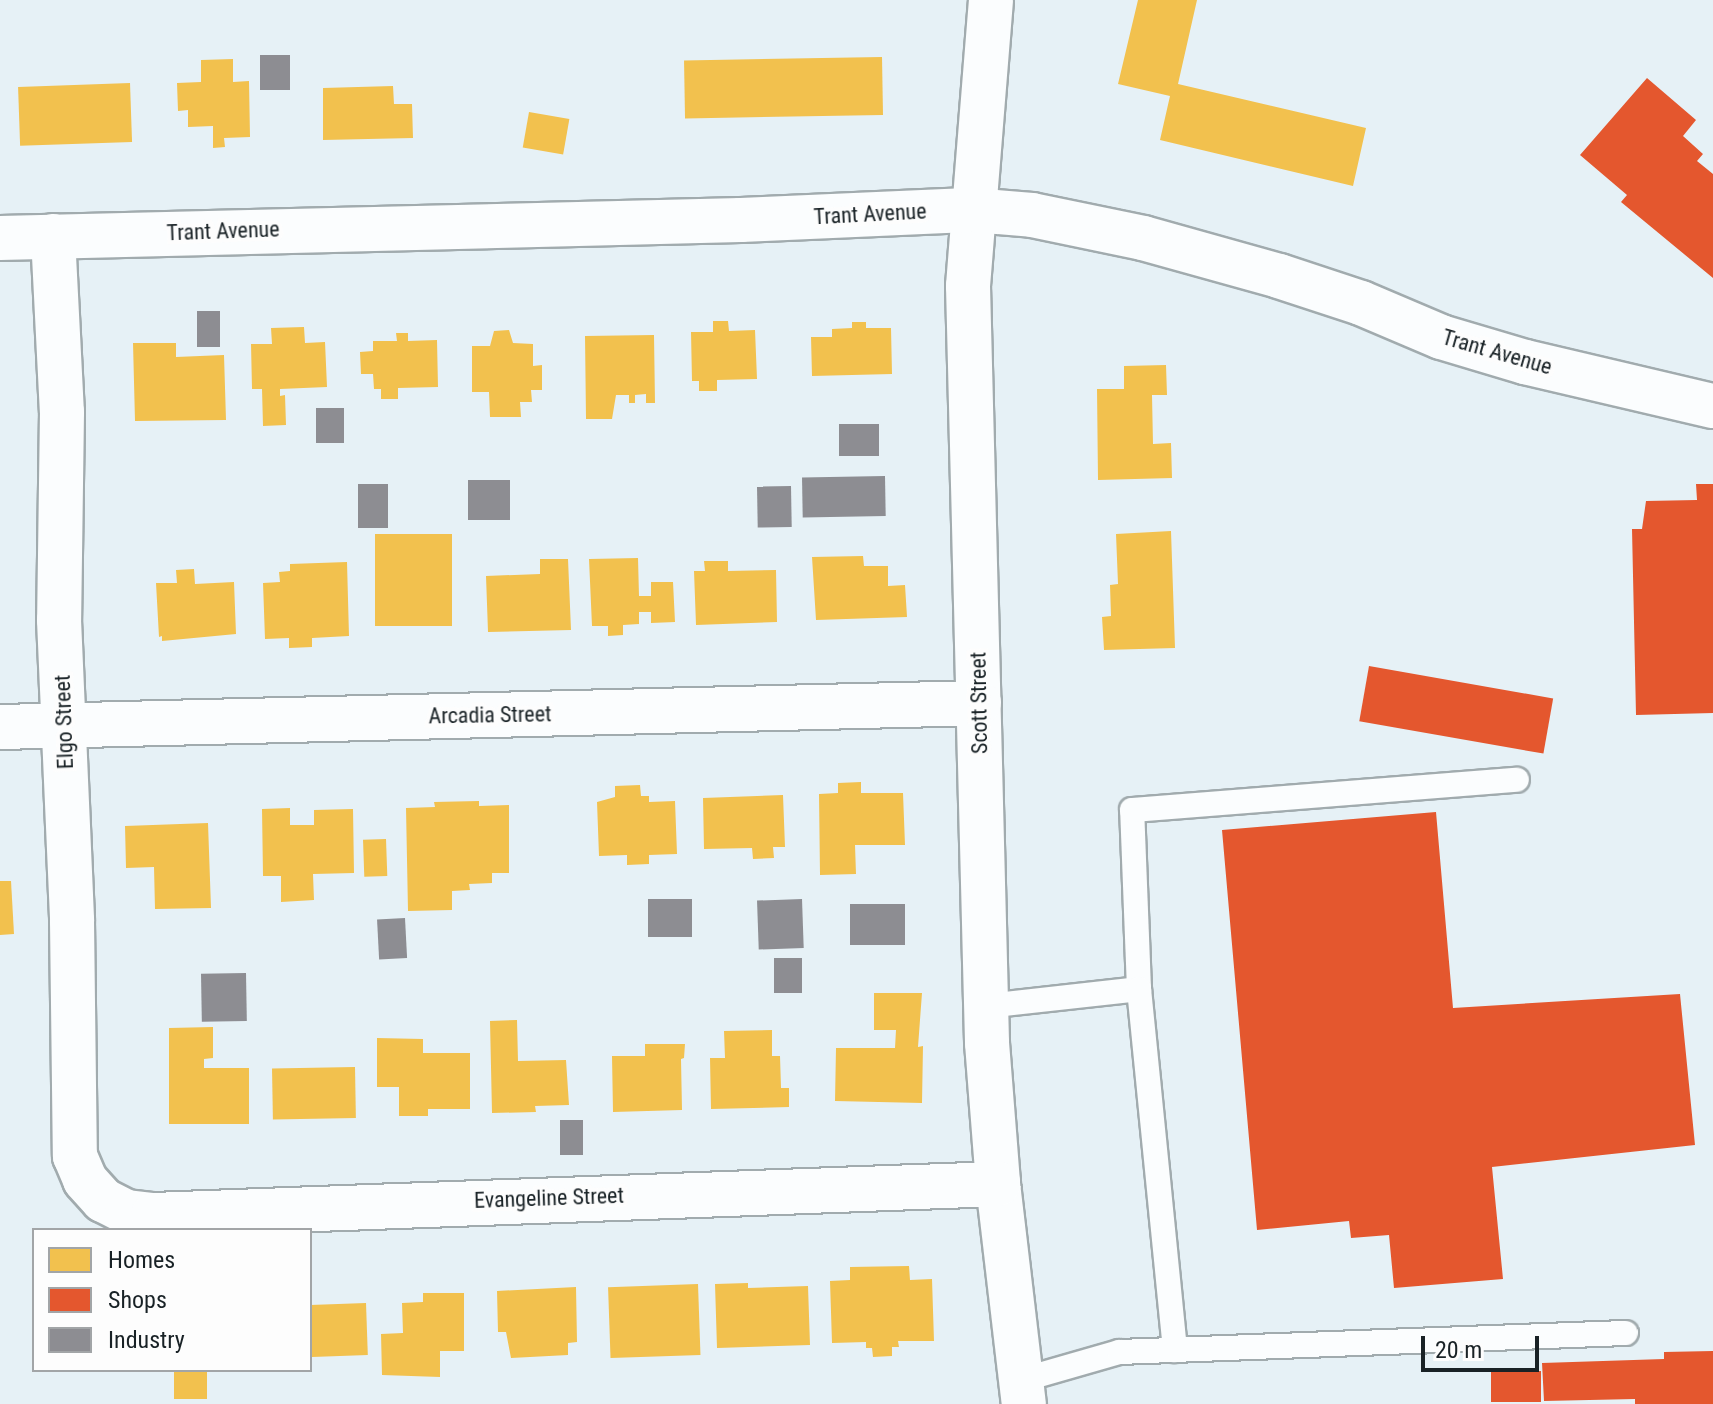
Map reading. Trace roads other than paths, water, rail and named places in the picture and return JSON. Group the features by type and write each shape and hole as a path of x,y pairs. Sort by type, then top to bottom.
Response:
{"street":[{"name":"Scott Street","path":"991,0 968,286 986,1006 998,1184 1023,1392"},
{"name":"Trant Avenue","path":"0,238 741,220 974,210 1032,215 1143,238 1279,276 1361,303 1441,337 1525,362 1713,406"},
{"name":"Elgo Street","path":"53,236 62,412 59,620 72,921 75,1156 85,1180 103,1200"},
{"name":"Arcadia Street","path":"0,727 979,703"},
{"name":"Evangeline Street","path":"103,1200 127,1212 153,1215 998,1184"}],"lane":[{"path":"1175,1350 1139,989 1132,810 1517,780"},
{"path":"986,1006 1139,989"},
{"path":"1023,1392 1119,1352 1626,1333"}]}
